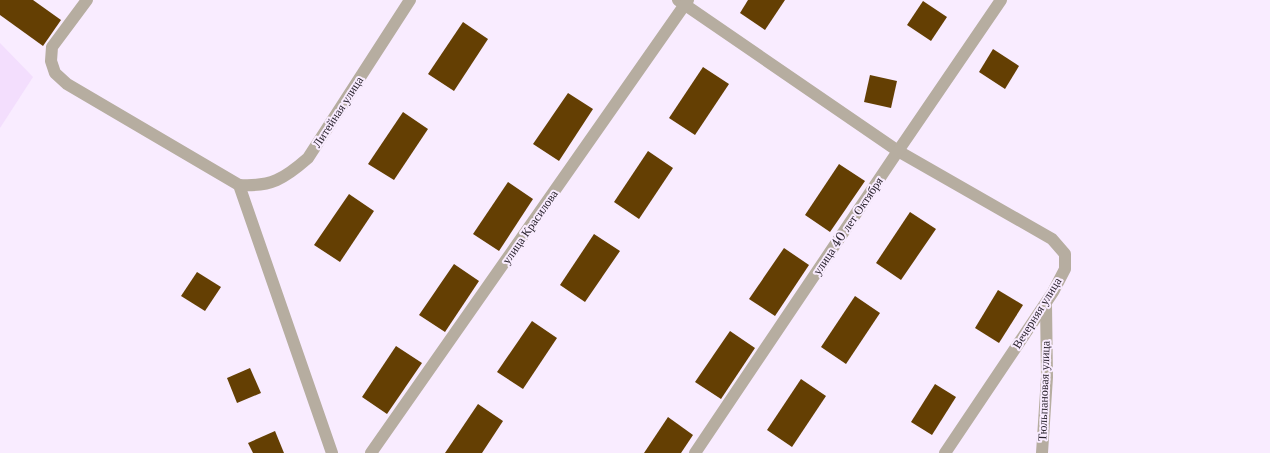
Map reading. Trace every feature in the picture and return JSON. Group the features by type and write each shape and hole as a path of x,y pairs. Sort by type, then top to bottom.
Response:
{"street":[{"path":"87,0 52,46 51,61 55,73 67,84 239,185 332,453"},
{"name":"Литейная улица","path":"239,185 256,186 274,181 292,172 308,158 410,0"},
{"name":"улица 40 лет Октября","path":"696,453 1001,0"},
{"name":"Вечерняя улица","path":"684,2 898,151 1052,239 1064,254 1065,269 1046,304 944,453"},
{"name":"улица Красилова","path":"371,453 684,2"},
{"name":"Тюльпановая улица","path":"1042,453 1047,377 1046,304"}],"shaded area":[{"path":"0,43 33,77 0,128"}],"building":[{"path":"0,0 33,0 61,20 43,46 0,15"},
{"path":"748,0 785,0 765,30 740,13"},
{"path":"923,1 947,17 931,41 907,25"},
{"path":"463,22 488,39 454,91 428,74"},
{"path":"993,49 1019,66 1005,89 979,72"},
{"path":"703,67 729,84 695,135 669,118"},
{"path":"870,75 897,81 891,108 864,102"},
{"path":"568,93 593,109 559,161 533,144"},
{"path":"403,112 428,129 394,180 368,164"},
{"path":"648,151 673,168 639,219 614,202"},
{"path":"839,164 865,181 830,232 805,215"},
{"path":"508,182 533,199 499,251 473,234"},
{"path":"349,194 374,211 340,262 314,245"},
{"path":"910,212 936,229 901,280 876,263"},
{"path":"594,234 620,251 585,302 560,285"},
{"path":"784,248 809,265 775,316 749,299"},
{"path":"454,264 479,281 445,332 419,315"},
{"path":"197,272 221,287 205,311 181,296"},
{"path":"998,290 1023,305 999,343 975,328"},
{"path":"855,296 880,313 846,364 821,347"},
{"path":"532,321 557,338 523,389 497,372"},
{"path":"730,331 755,348 721,399 695,382"},
{"path":"396,346 422,363 387,414 362,397"},
{"path":"250,368 261,393 237,403 227,378"},
{"path":"801,379 826,396 792,447 767,430"},
{"path":"935,384 956,397 932,435 911,422"},
{"path":"478,404 503,421 482,453 445,453"},
{"path":"668,417 693,435 681,453 644,453"},
{"path":"275,431 284,453 253,453 248,443"}]}
